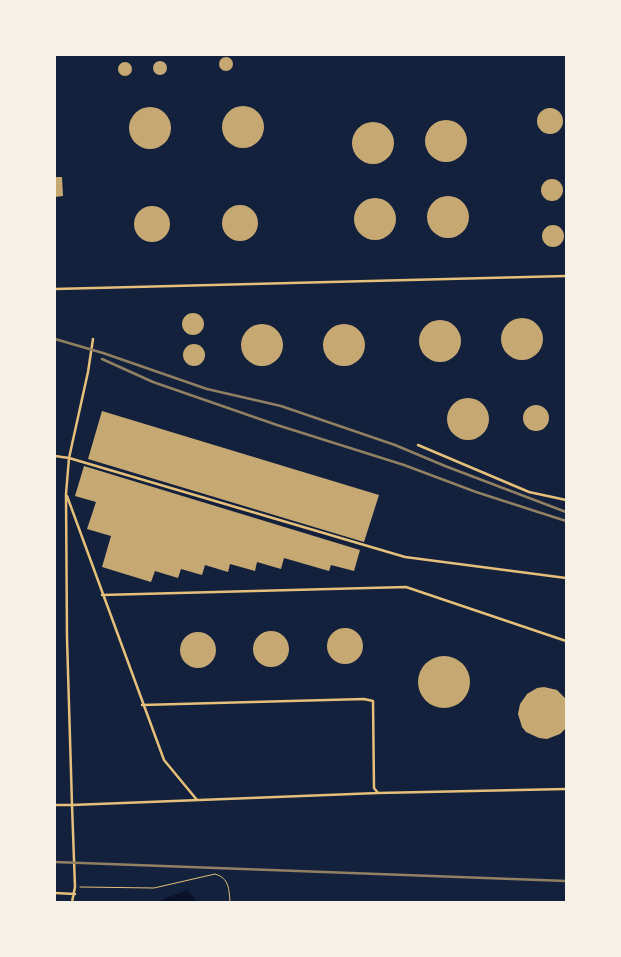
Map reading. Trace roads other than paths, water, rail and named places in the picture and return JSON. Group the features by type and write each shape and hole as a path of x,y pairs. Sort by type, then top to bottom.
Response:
{"lane":[{"path":"55,289 566,276"},
{"path":"72,902 75,887 67,638 66,494 69,458 88,372 93,339"},
{"path":"418,445 529,492 557,496 566,500"},
{"path":"55,456 69,458 406,557 566,578"},
{"path":"66,494 142,705 164,760 197,800"},
{"path":"102,595 406,588 566,641"},
{"path":"142,705 364,700 372,702 374,788 378,793"},
{"path":"55,805 378,793 566,789"},
{"path":"55,893 75,894"}],"water":[{"path":"186,890 197,902 159,902 165,898"}],"railway":[{"path":"55,339 103,353 207,389 281,406 395,445 566,512"},
{"path":"102,359 153,382 566,521"},
{"path":"55,862 566,881"}]}
